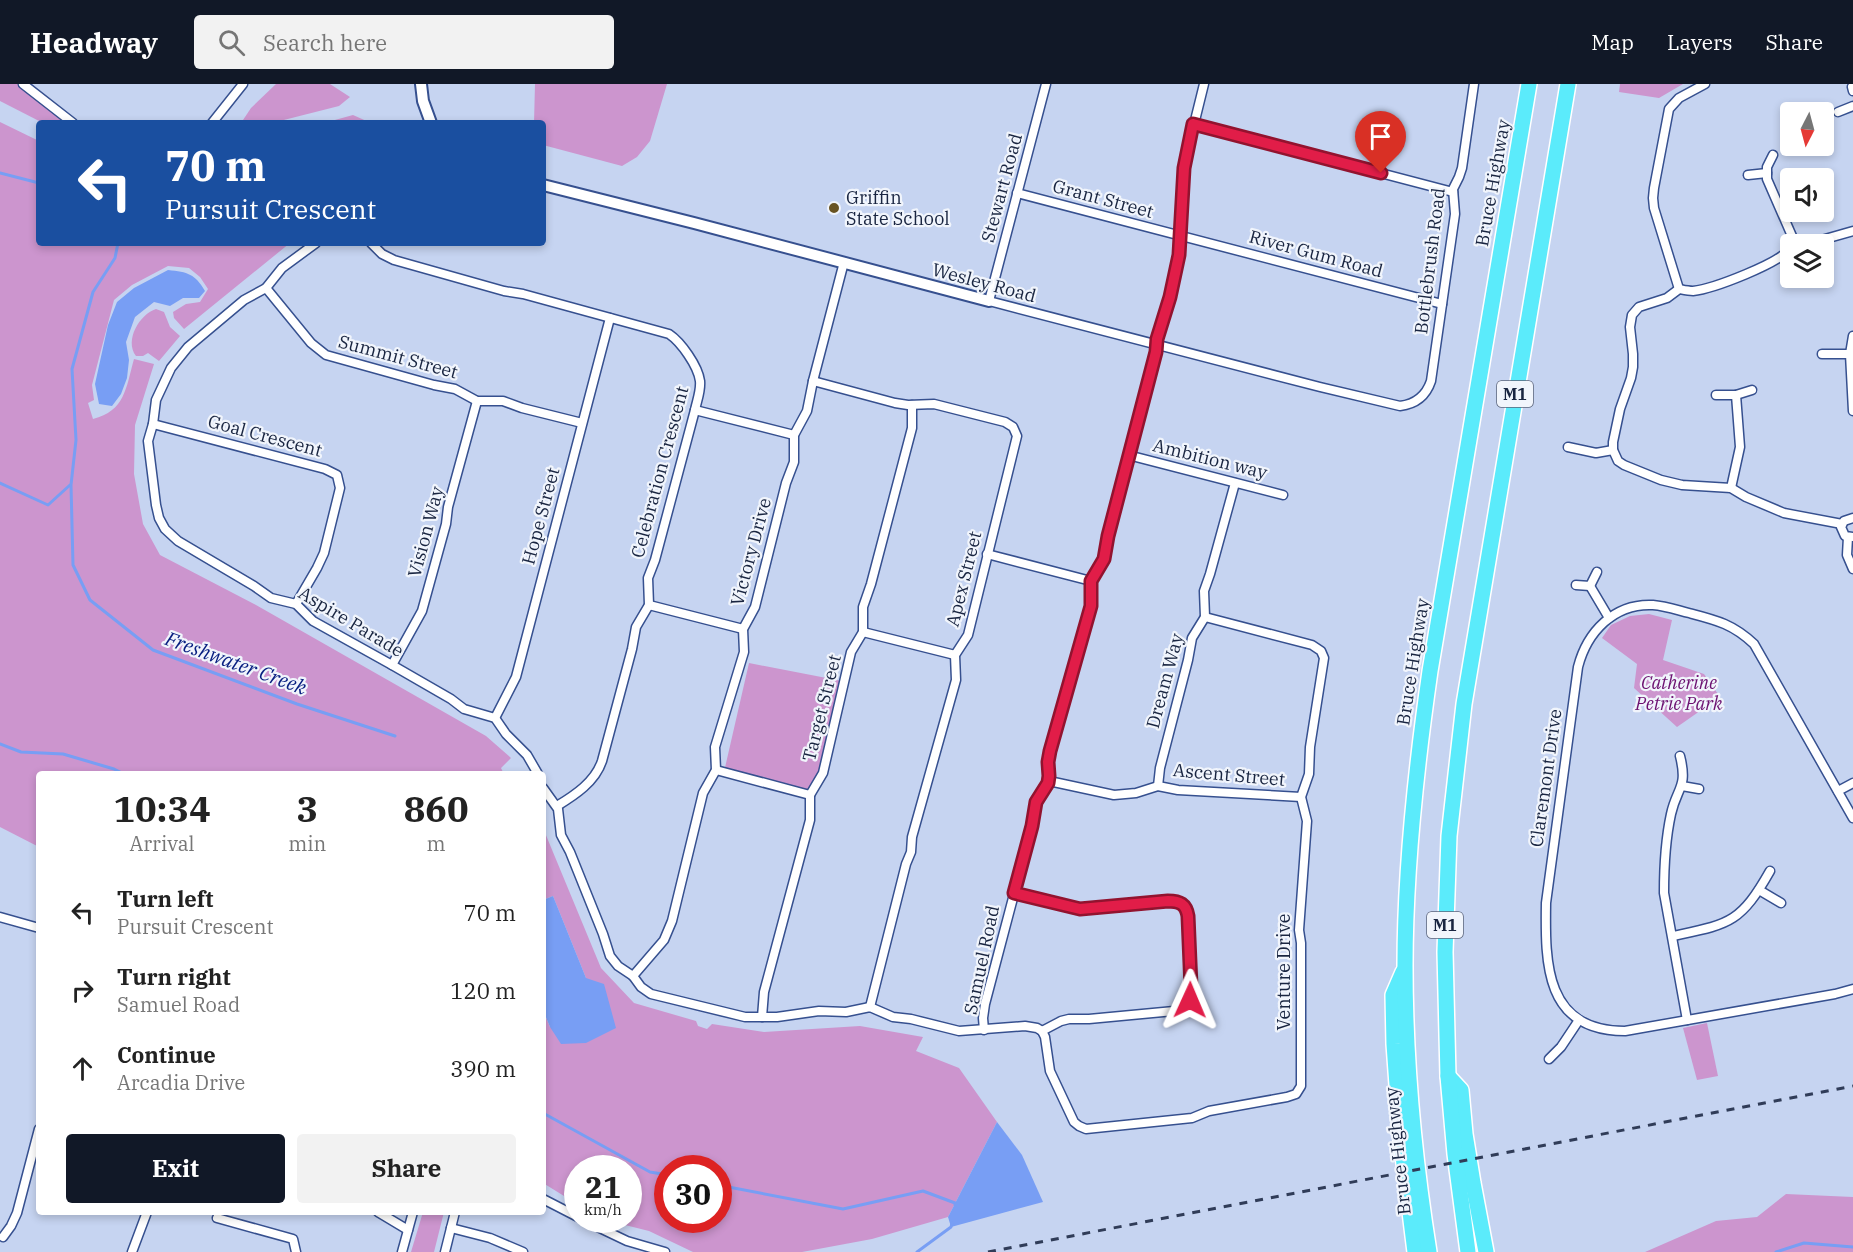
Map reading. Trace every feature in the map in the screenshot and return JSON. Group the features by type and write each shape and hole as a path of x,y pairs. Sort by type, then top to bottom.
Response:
{"highway":[{"name":"Bruce Highway","path":"1429,1252 1412,1120 1405,966 1411,827 1425,702 1529,84"},
{"name":"M1","path":"1468,1252 1455,1154 1448,1076 1445,952 1449,836 1464,704 1568,84"},
{"path":"1405,966 1393,995 1394,1035 1401,1140 1415,1252"},
{"path":"1448,1076 1461,1090 1467,1143 1486,1252"}],"street":[{"path":"23,84 70,120"},
{"path":"214,120 243,84"},
{"path":"421,84 423,101 430,120"},
{"name":"Stewart Road","path":"989,301 1046,84"},
{"name":"Samuel Road","path":"984,1030 984,1009 1032,826 1036,802 1048,781 1050,751 1091,606 1091,581 1104,559 1157,339 1176,274 1181,236 1184,168 1204,84"},
{"name":"Bottlebrush Road","path":"1416,401 1426,393 1431,381 1455,214 1453,192 1462,168 1474,84"},
{"path":"1679,289 1654,208 1654,188 1669,108 1679,98 1705,84"},
{"path":"1838,112 1853,106"},
{"path":"1193,124 1453,192"},
{"path":"1773,155 1767,167 1767,173 1789,234"},
{"path":"1748,175 1767,173"},
{"name":"Wesley Road","path":"546,186 1390,405 1404,406 1416,401"},
{"name":"Grant Street","path":"1017,193 1181,236"},
{"path":"1834,236 1853,231"},
{"name":"River Gum Road","path":"1181,236 1442,304"},
{"name":"Aspire Parade","path":"312,246 282,268 266,288 244,300 181,354 171,368 157,397 148,441 157,512 165,529 178,541 271,598 296,604 313,621 468,711 495,718"},
{"name":"Celebration Crescent","path":"374,246 382,254 394,260 669,334 678,341 699,376 700,389 695,410 655,560 648,578 649,605 636,627 600,767 588,783 557,806"},
{"path":"1780,257 1744,275 1696,290 1679,289 1667,298 1639,307 1632,315 1630,327 1633,367 1620,409 1613,450 1618,461 1624,465 1661,480 1682,485 1731,488 1784,513 1842,524"},
{"name":"Victory Drive","path":"633,976 664,940 669,928 699,817 703,793 716,770 715,747 744,652 743,629 756,607 759,585 786,483 794,462 794,435 805,417 844,262"},
{"name":"Summit Street","path":"266,288 311,343 326,355 434,385 452,387 477,401 502,401 582,423"},
{"name":"Hope Street","path":"495,718 516,677 610,318"},
{"path":"1853,336 1850,354 1853,411"},
{"path":"1822,354 1850,354"},
{"name":"Apex Street","path":"813,381 895,404 928,403 1005,422 1015,429 1017,436 968,636 955,656 956,680 912,837 911,852 870,1007"},
{"path":"1716,395 1736,395 1752,390"},
{"path":"1731,488 1740,447 1736,395"},
{"name":"Vision Way","path":"392,665 422,612 477,401"},
{"name":"Target Street","path":"762,1017 764,992 810,820 810,795 823,773 851,652 863,632 863,607 912,428 912,405"},
{"path":"695,410 794,435"},
{"name":"Goal Crescent","path":"153,424 329,470 337,475 340,488 324,553 296,604"},
{"path":"1568,447 1596,453 1613,450"},
{"name":"Ambition way","path":"1128,455 1283,495"},
{"name":"Dream Way","path":"1158,786 1160,768 1192,638 1204,617 1204,591 1234,483"},
{"path":"1853,517 1846,519 1841,530 1851,537 1847,555 1853,569"},
{"path":"987,554 1091,581"},
{"path":"1590,586 1597,572"},
{"path":"1576,585 1590,586"},
{"path":"1590,586 1609,618"},
{"path":"649,605 743,629"},
{"name":"Claremont Drive","path":"1853,818 1754,644 1742,633 1728,624 1710,618 1652,605 1636,606 1624,610 1609,618 1595,630 1582,653 1578,667 1546,903 1548,968 1551,981 1563,1004 1579,1020 1595,1028 1625,1031 1853,989"},
{"name":"Venture Drive","path":"1042,1031 1052,1075 1071,1117 1082,1128 1192,1118 1209,1111 1287,1097 1296,1094 1300,1089 1302,1081 1299,930 1307,821 1301,797 1309,774 1310,747 1324,661 1323,654 1319,648 1312,645 1204,617"},
{"path":"863,632 955,656"},
{"path":"495,718 509,737 527,755 536,771"},
{"path":"1680,756 1684,776 1671,814 1664,893 1687,1020"},
{"path":"716,770 810,795"},
{"name":"Ascent Street","path":"1048,781 1114,795 1136,793 1158,786 1178,790 1301,797"},
{"path":"1838,791 1853,783"},
{"path":"1682,786 1700,789"},
{"path":"546,793 557,806 561,835 574,862 610,956 618,966 633,976 645,990 654,996 734,1015 762,1017 819,1011 846,1012 870,1007 893,1017 955,1030 1026,1026 1042,1031 1065,1019 1174,1011 1186,1006 1190,1000 1188,916 1184,905 1174,901 1080,909 1014,893"},
{"path":"1673,936 1726,923 1735,917 1749,904 1770,871"},
{"path":"1759,890 1781,903"},
{"path":"0,917 36,927"},
{"path":"1549,1059 1561,1047 1579,1020"},
{"path":"3,1237 17,1213 36,1140"},
{"path":"546,1201 564,1210"},
{"path":"132,1252 146,1215"},
{"path":"383,1215 408,1230"},
{"path":"402,1252 412,1215"},
{"path":"445,1252 454,1215"},
{"path":"217,1218 293,1239 296,1252"},
{"path":"451,1228 490,1238 523,1252"},
{"path":"610,1233 627,1241 665,1252"}],"green space":[{"path":"0,84 19,84 67,120 37,120 0,101"},
{"path":"276,84 330,84 350,97 339,106 284,120 243,120 251,108"},
{"path":"535,84 667,84 650,141 637,157 622,166 546,146 546,120 534,120"},
{"path":"1620,84 1683,84 1659,98 1619,92"},
{"path":"353,115 364,120 335,120"},
{"path":"0,122 36,140 36,246 286,246 184,329 174,318 173,312 186,304 200,302 208,289 200,277 189,268 168,266 132,285 114,300 92,385 94,400 88,403 93,419 104,415 118,404 122,397 134,359 154,364 135,425 134,474 143,524 160,555 256,605 486,736 511,758 501,768 502,771 36,771 36,845 0,827"},
{"path":"156,309 164,312 170,327 180,336 159,361 148,353 136,356 132,343 139,322"},
{"name":"Catherine Petrie Park","path":"1649,614 1672,620 1663,660 1704,674 1720,697 1677,727 1634,688 1637,664 1602,638 1611,625 1630,616"},
{"path":"749,663 842,681 817,784 811,790 724,772"},
{"path":"546,835 601,968 634,1003 696,1021 698,1026 707,1029 712,1024 764,1032 860,1026 923,1037 916,1051 959,1068 997,1122 948,1217 872,1239 802,1252 693,1252 642,1229 642,1155 564,1155 564,1196 546,1185 546,1017 550,1027 586,978 553,896 546,899"},
{"path":"1707,1023 1718,1076 1697,1080 1683,1028"},
{"path":"1786,1194 1853,1197 1853,1252 1645,1252 1716,1221 1757,1217"},
{"path":"422,1215 443,1215 434,1252 411,1252"}],"water":[{"path":"168,270 190,275 205,291 199,298 183,298 170,306 154,302 135,317 126,342 129,360 127,378 121,394 112,406 99,404 95,384 108,325 117,302 134,288"},
{"path":"553,896 586,978 604,984 616,1028 586,1043 561,1044 546,1017 546,899"},
{"path":"997,1122 1022,1155 1043,1202 951,1227 948,1217"}],"waterway":[{"name":"Freshwater Creek","path":"0,173 36,182"},
{"name":"Freshwater Creek","path":"117,246 115,258 93,292 72,369 76,440 71,485 73,565 90,600 153,650 297,704 395,736"},
{"name":"Freshwater Creek","path":"0,483 48,505 70,485"},
{"name":"Freshwater Creek","path":"0,744 21,752 63,754 118,771"},
{"name":"Freshwater Creek","path":"546,1115 654,1173"},
{"name":"Freshwater Creek","path":"732,1188 843,1209 923,1191 955,1203 955,1205"},
{"name":"Freshwater Creek","path":"917,1252 951,1227 952,1223"},
{"name":"Freshwater Creek","path":"1776,1252 1804,1243 1853,1247"}],"railway":[{"path":"988,1252 1853,1086"}],"place":[{"name":"Griffin State School","path":"834,208"}],"route":[{"path":"1190,1000 1188,916 1181,902 1168,901 1080,909 1014,893 1036,802 1048,783 1050,751 1091,606 1091,581 1105,553 1156,352 1157,339 1176,274 1180,246 1184,168 1193,124 1381,173"}]}
